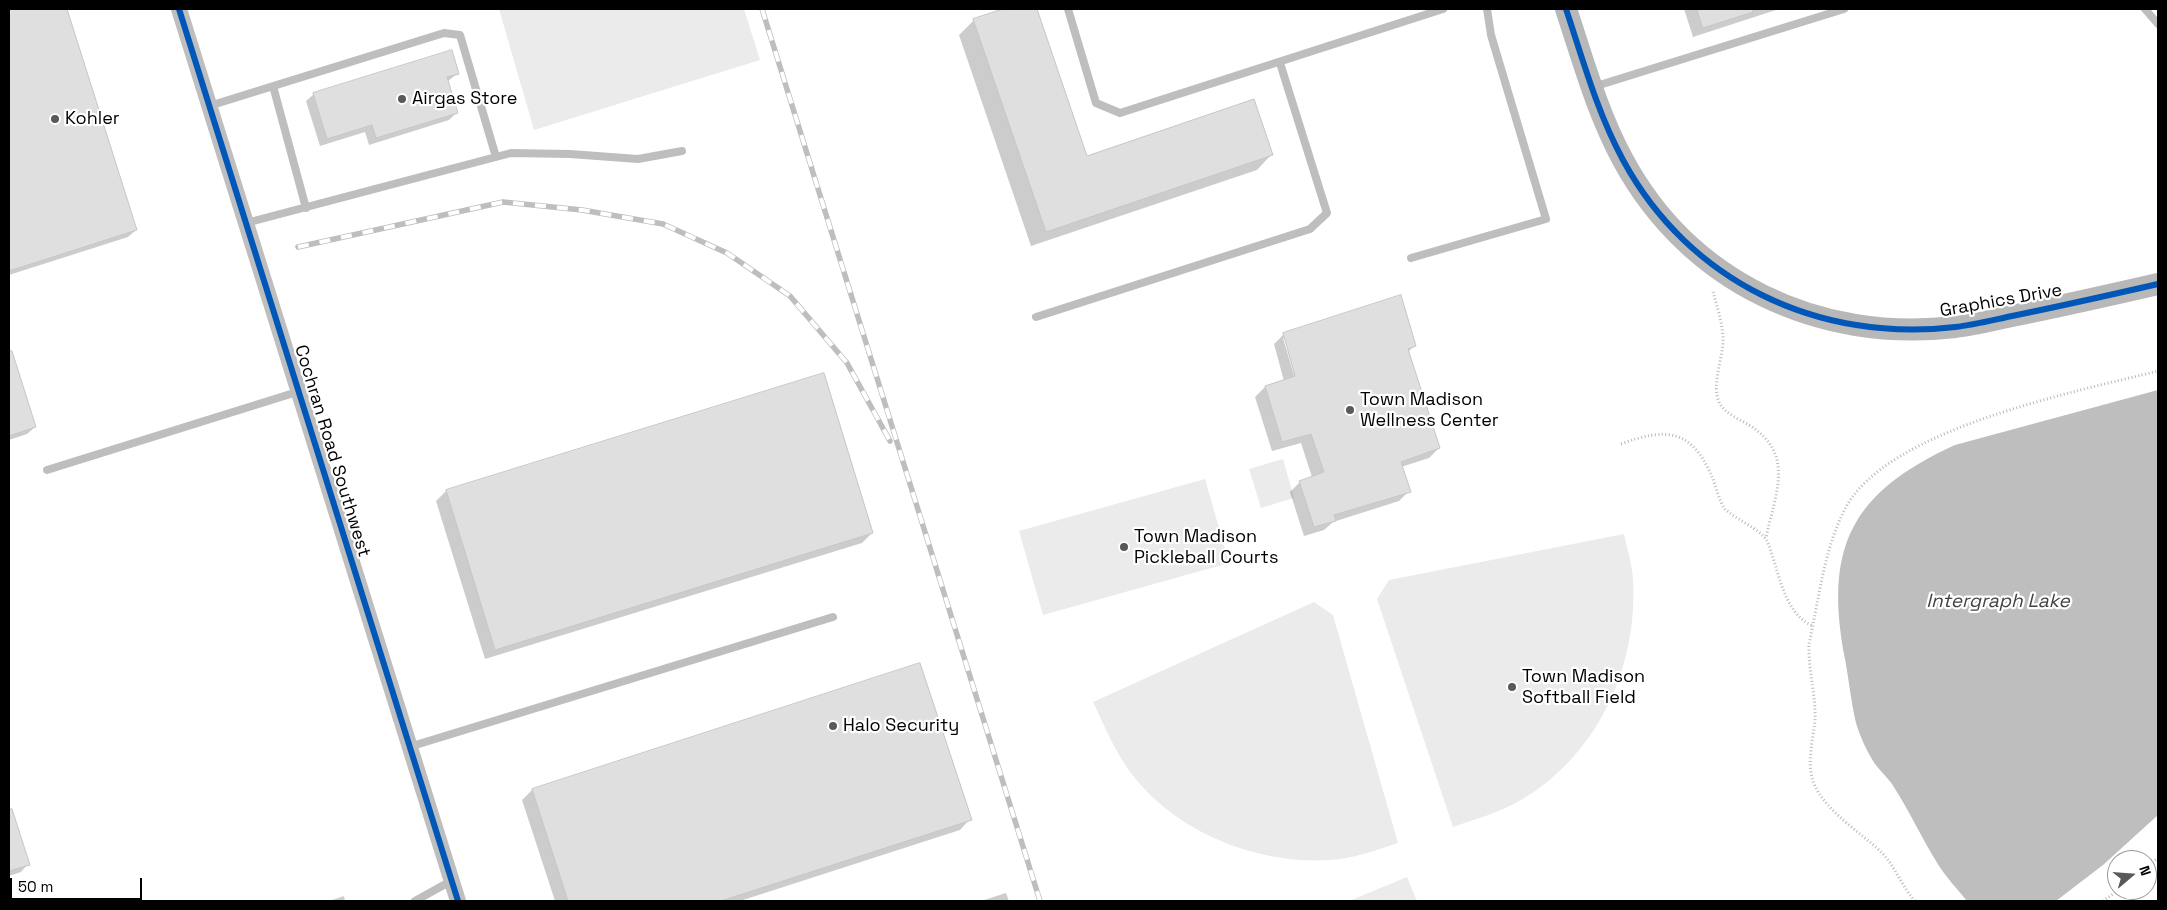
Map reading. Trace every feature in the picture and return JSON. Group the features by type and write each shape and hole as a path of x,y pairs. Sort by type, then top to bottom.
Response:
{"street":[{"name":"Cochran Road Southwest","path":"179,9 458,901"},
{"name":"Graphics Drive","path":"1566,9 1602,116 1623,160 1647,199 1680,239 1715,267 1761,296 1806,313 1846,323 1900,329 1956,327 2158,284"}],"lane":[{"path":"1068,9 1096,102 1120,113 1443,9"},
{"path":"1411,258 1546,219 1491,35 1487,9"},
{"path":"1592,88 1844,9"},
{"path":"2145,9 2158,24"},
{"path":"209,106 444,34 460,35 496,157"},
{"path":"1036,317 1310,229 1328,213 1280,63"},
{"path":"272,86 306,208"},
{"path":"246,224 511,153 570,154 638,159 682,151"},
{"path":"47,470 298,392"},
{"path":"409,747 833,617"},
{"path":"415,901 451,882"}],"path":[{"path":"1712,292 1723,336 1717,389 1719,402 1725,410 1763,433 1772,443 1778,457 1779,473 1766,539 1788,600 1798,616 1813,626"},
{"path":"1915,901 1884,855 1830,806 1815,784 1811,768 1810,746 1815,720 1814,693 1808,661 1813,626 1834,533 1846,506 1862,486 1904,452 1959,427 2158,371"},
{"path":"1621,444 1643,436 1667,433 1682,438 1696,448 1706,462 1724,508 1766,539"}],"shaded area":[{"path":"499,9 744,9 760,60 534,130"},
{"path":"1283,459 1294,498 1261,508 1249,469"},
{"name":"Town Madison Pickleball Courts","path":"1205,479 1229,563 1043,615 1019,531"},
{"name":"Town Madison Softball Field","path":"1624,534 1633,579 1633,612 1629,644 1620,675 1608,704 1593,732 1573,757 1550,780 1523,799 1515,804 1453,827 1377,599 1389,580"},
{"path":"1314,602 1333,615 1398,843 1356,856 1329,860 1300,860 1242,849 1214,838 1187,824 1163,806 1142,786 1124,763 1093,702"},
{"path":"1407,877 1417,901 1349,901"}],"water":[{"name":"Intergraph Lake","path":"2158,390 2158,815 2120,850 2107,850 2107,861 2056,901 1967,901 1939,866 1892,784 1872,759 1856,723 1839,620 1839,585 1843,555 1853,528 1869,505 1891,483 1919,463 1955,445"}],"building":[{"name":"Kohler","path":"9,9 67,9 137,230 9,271"},
{"path":"1003,9 1037,9 1087,156 1254,99 1273,155 1046,232 973,19"},
{"path":"1697,9 1752,9 1753,12 1703,28"},
{"path":"452,50 459,74 447,77 458,113 376,138 372,125 327,139 313,93"},
{"name":"Town Madison Wellness Center","path":"1401,295 1416,346 1408,349 1440,448 1401,462 1411,492 1334,515 1336,521 1314,527 1299,481 1324,472 1311,434 1282,442 1265,386 1295,376 1283,333"},
{"path":"9,351 12,351 36,427 9,436"},
{"path":"824,373 873,533 495,650 446,490"},
{"name":"Halo Security","path":"920,663 972,820 721,901 568,901 532,789"},
{"path":"12,809 30,865 9,871 9,810"}],"railway":[{"path":"762,9 1040,901"},
{"path":"298,247 503,202 582,210 663,224 727,253 790,296 847,363 890,441"}],"cycle path":[{"path":"179,9 458,901"},
{"path":"1566,9 1591,86 1614,142 1623,160 1651,203 1683,240 1721,271 1762,295 1807,313 1855,325 1904,329 1969,325 2158,284"}],"place":[{"name":"Airgas Store","path":"402,99"},
{"name":"Kohler","path":"55,119"},
{"name":"Town Madison Wellness Center","path":"1350,410"},
{"name":"Town Madison Pickleball Courts","path":"1124,547"},
{"name":"Town Madison Softball Field","path":"1512,687"},
{"name":"Halo Security","path":"833,726"}]}
